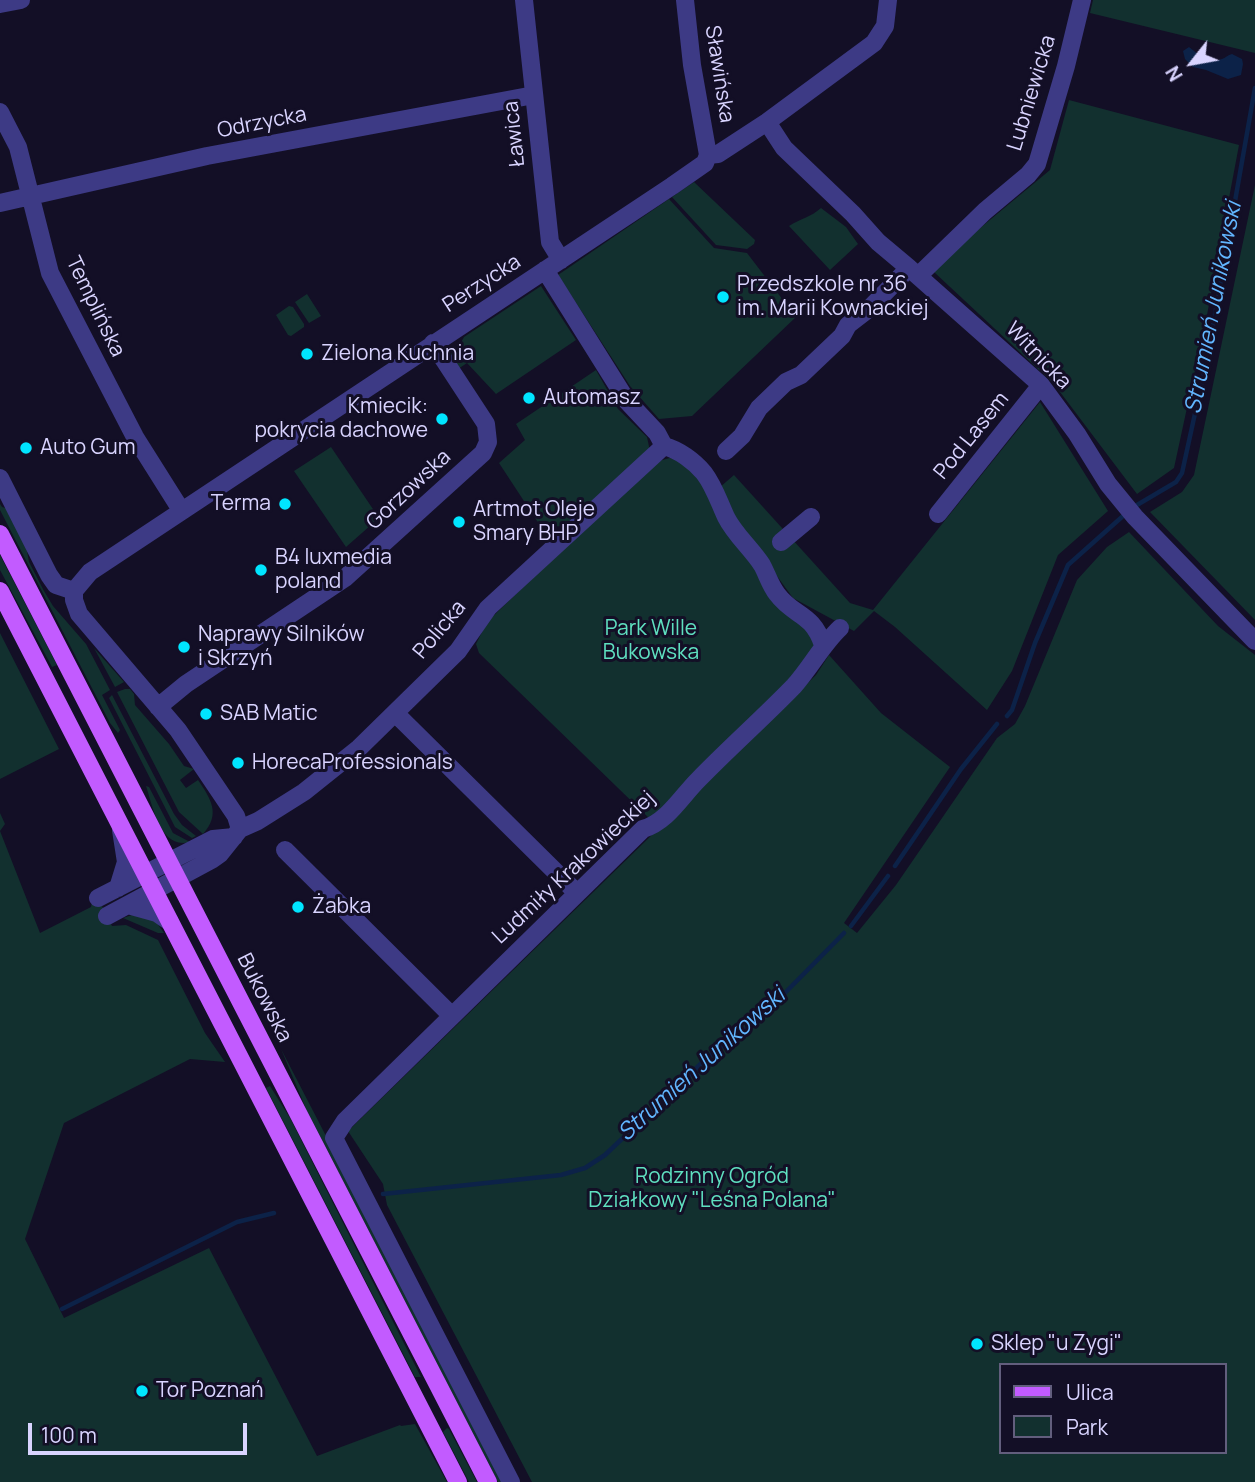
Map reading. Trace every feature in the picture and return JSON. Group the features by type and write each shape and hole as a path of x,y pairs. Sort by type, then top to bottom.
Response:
{"main road":[{"name":"Bukowska","path":"0,534 488,1482"},
{"path":"0,592 458,1482"}],"street":[{"path":"0,4 21,0"},
{"name":"Ławica","path":"524,0 550,242 561,260"},
{"name":"Sławińska","path":"685,0 708,155"},
{"name":"Perzycka","path":"74,591 89,572 697,169 705,163 708,155 718,154 766,122 874,43 885,26 888,0"},
{"name":"Lubniewicka","path":"726,451 742,436 759,408 786,382 801,375 842,336 848,325 985,212 1037,164 1082,0"},
{"name":"Odrzycka","path":"0,202 194,159 534,95"},
{"name":"Templińska","path":"0,112 18,147 50,273 135,437 181,510"},
{"name":"Witnicka","path":"766,122 784,148 853,214 878,242 1041,386 1084,445 1108,484 1135,517 1255,641"},
{"path":"545,270 627,401 657,433 664,446 676,449 704,473 727,519 761,564 774,591 784,604 809,620 818,630 823,645"},
{"name":"Gorzowska","path":"158,707 186,684 338,583 385,544 482,453 488,442 486,424 427,347"},
{"name":"Pod Lasem","path":"939,514 1041,386"},
{"name":"Policka","path":"99,898 145,874 173,870 220,854 237,833 325,776 458,651 488,608 664,446"},
{"path":"0,478 56,585 74,591 79,614 197,755 236,816 237,833"},
{"path":"781,542 811,517"},
{"name":"Ludmiły Krakowieckiej","path":"511,1482 334,1138 345,1121 451,1015 643,829 653,826 672,809 793,686 815,660 823,645 840,628"},
{"path":"395,713 578,893"},
{"path":"118,888 126,862 121,826"},
{"path":"285,850 451,1015"},
{"name":"Policka","path":"107,916 154,891 173,870"},
{"path":"128,905 157,913 170,922"}],"green space":[{"path":"1093,0 1255,0 1255,53 1090,13"},
{"path":"1069,100 1239,145 1207,315 1174,468 1137,494 1054,384 934,272 967,239 1050,170"},
{"path":"694,182 755,240 754,244 747,249 716,245 672,197"},
{"path":"1255,185 1255,620 1150,512 1182,492 1194,475"},
{"name":"Przedszkole nr 36 im. Marii Kownackiej","path":"669,199 714,248 747,253 796,317 692,416 659,419 630,386 558,275"},
{"path":"821,208 846,227 858,244 830,270 789,226"},
{"path":"541,286 576,340 496,394 467,363 458,369 449,355 458,348 464,337"},
{"path":"307,294 321,316 309,323 295,302"},
{"path":"289,306 293,307 304,324 304,327 291,336 276,315"},
{"path":"596,370 618,409 647,437 650,451 566,526 541,527 499,463 525,440 516,424"},
{"path":"1040,402 1108,511 1058,555 1012,671 987,710 874,611 854,631 793,598 742,528 719,488 734,475 850,603 873,610"},
{"path":"331,447 379,518 346,547 294,471"},
{"name":"Park Wille Bukowska","path":"673,457 692,471 810,628 816,644 813,659 652,821 479,653 476,644 487,622 652,463"},
{"path":"0,504 9,509 25,540 29,562 44,591 53,606 86,644 110,690 102,695 120,730 118,733 110,723 0,510"},
{"name":"Rodzinny Ogród Działkowy \"Leśna Polana\"","path":"1129,532 1218,626 1255,655 1255,1482 532,1482 387,1205 383,1184 348,1131 816,675 829,655 881,713 950,767 844,923 857,933 896,885 997,738 1015,724 1077,580 1107,547"},
{"path":"0,555 57,665 52,667 0,570"},
{"path":"0,633 59,749 0,779"},
{"path":"94,648 124,682 115,687"},
{"path":"130,689 134,694 135,705 184,766 194,769 180,780 186,788 198,780 210,800 212,820 203,834 179,812 117,692"},
{"path":"112,695 174,814 182,825 196,836 192,838 175,827 109,698"},
{"path":"146,786 149,787 173,833 190,842 171,840 165,833 159,825"},
{"path":"0,813 5,824 0,831"},
{"path":"0,831 40,933 91,907 94,890 112,926 126,925 158,940 205,1033 225,1062 190,1059 64,1123 25,1239 64,1318 209,1248 317,1456 400,1425 415,1424 447,1482 0,1482"},
{"path":"135,914 155,920 164,933 123,918"},
{"path":"281,1049 505,1482 498,1482 307,1111"},
{"path":"270,1086 290,1118 421,1377 415,1377 266,1088"},
{"path":"447,1428 477,1482 469,1482 443,1432"}],"water":[{"path":"1189,47 1208,59 1223,59 1232,54 1242,59 1241,75 1228,79 1193,67 1185,59 1183,51"}],"waterway":[{"name":"Strumień Junikowski","path":"1137,505 1176,482 1182,473 1208,354 1255,88"},
{"name":"Strumień Junikowski","path":"1007,716 1012,710 1035,643 1068,565 1123,516"},
{"name":"Strumień Junikowski","path":"895,866 961,769 997,724"},
{"name":"Strumień Junikowski","path":"851,926 888,876"},
{"name":"Strumień Junikowski","path":"383,1194 561,1175 585,1168 605,1155 708,1057 755,1022 844,933"},
{"name":"Strumień Junikowski","path":"62,1309 237,1222 274,1213"}],"place":[{"name":"Przedszkole nr 36 im. Marii Kownackiej","path":"723,297"},
{"name":"Zielona Kuchnia","path":"307,354"},
{"name":"Automasz","path":"529,398"},
{"name":"Kmiecik: pokrycia dachowe","path":"442,419"},
{"name":"Auto Gum","path":"26,448"},
{"name":"Terma","path":"285,504"},
{"name":"Artmot Oleje Smary BHP","path":"459,522"},
{"name":"B4 luxmedia poland","path":"261,570"},
{"name":"Naprawy Silników i Skrzyń","path":"184,647"},
{"name":"SAB Matic","path":"206,714"},
{"name":"HorecaProfessionals","path":"238,763"},
{"name":"Żabka","path":"298,907"},
{"name":"Sklep \"u Zygi\"","path":"977,1344"},
{"name":"Tor Poznań","path":"142,1391"}]}
